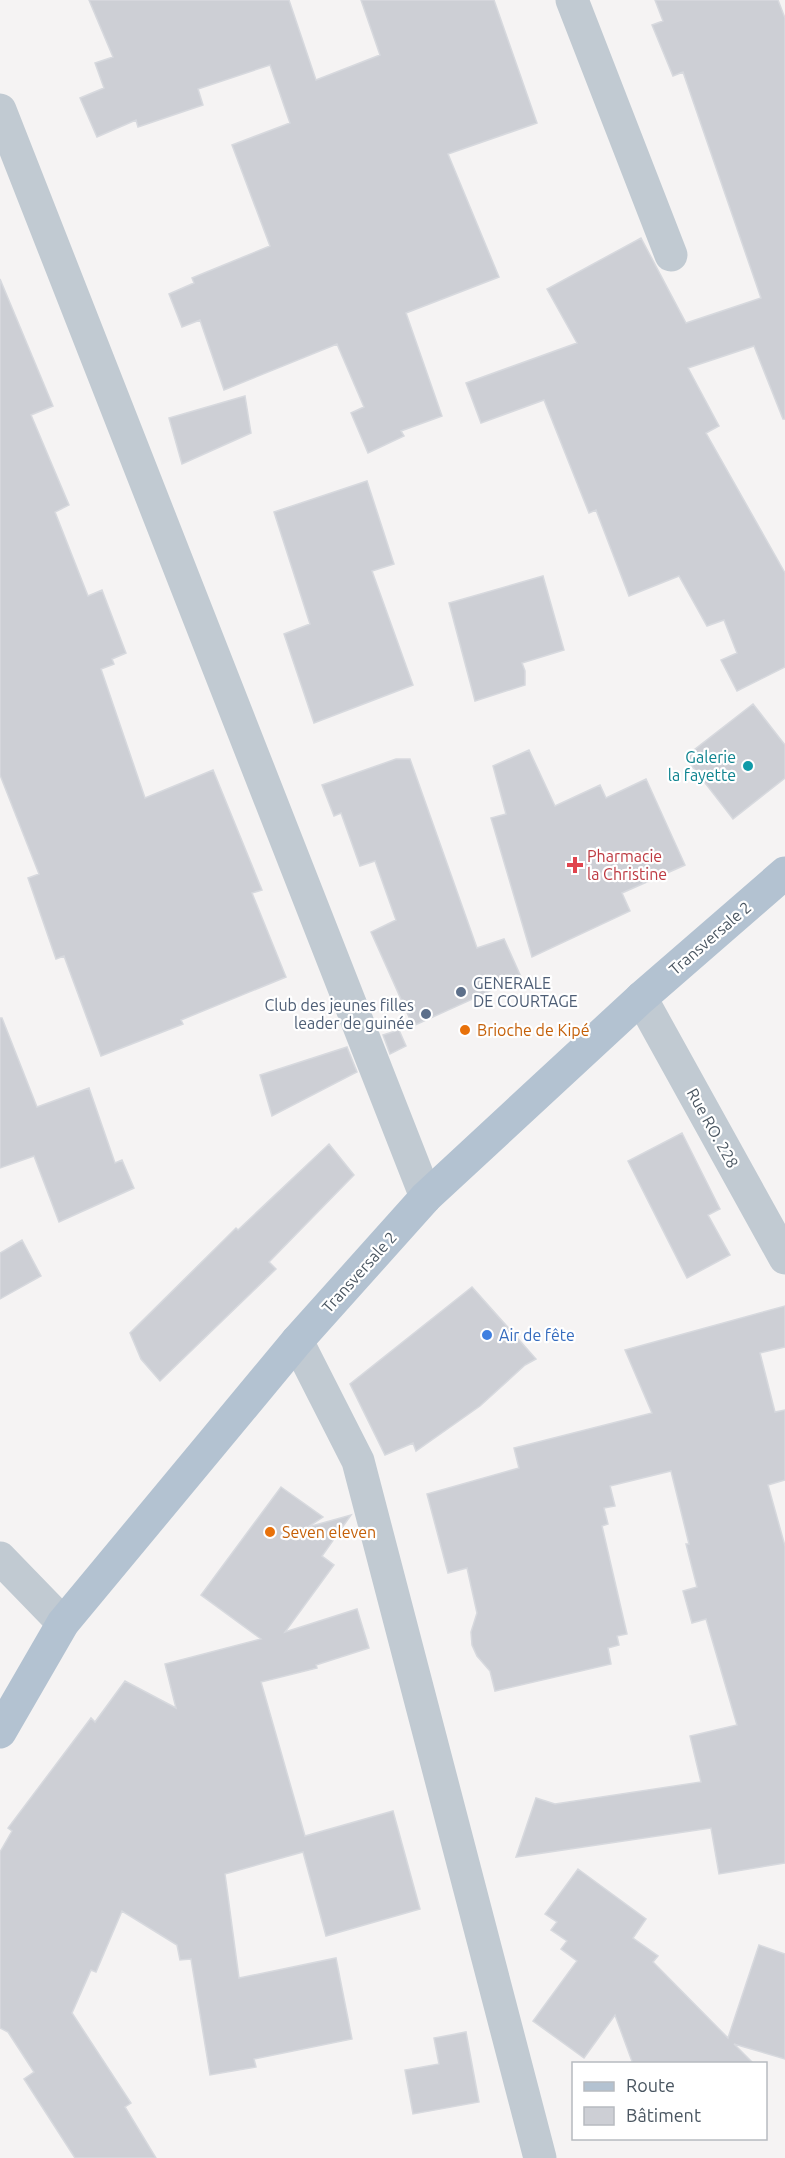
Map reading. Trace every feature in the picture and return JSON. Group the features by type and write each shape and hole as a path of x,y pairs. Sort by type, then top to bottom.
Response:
{"main road":[{"name":"Transversale 2","path":"0,1732 63,1623 297,1341 426,1197 641,998 785,873"}],"street":[{"path":"572,0 670,255"},
{"path":"0,110 426,1197"},
{"name":"Rue RO. 228","path":"641,998 785,1258"},
{"path":"297,1341 358,1461 540,2158"},
{"path":"0,1558 63,1623"}],"building":[{"path":"89,0 289,0 316,80 380,55 361,0 494,0 537,123 448,154 499,277 406,313 442,416 401,431 404,436 368,453 351,413 364,407 337,344 224,390 200,320 182,327 169,294 194,283 192,278 270,246 232,145 290,123 270,65 198,89 203,105 138,127 136,120 97,137 80,98 104,88 95,63 113,57"},
{"path":"655,0 778,0 785,18 785,419 783,419 754,346 688,368 719,426 706,433 785,573 785,667 737,691 721,660 737,653 724,620 707,626 679,576 629,596 596,510 589,513 544,400 481,423 466,383 577,343 547,289 641,238 686,323 761,298 683,72 673,76 652,25 663,21"},
{"path":"0,279 53,406 31,415 69,505 55,512 88,596 102,590 126,653 112,659 114,664 101,669 145,798 213,770 262,890 252,893 286,977 181,1020 183,1024 101,1056 64,956 56,959 28,878 39,874 0,775"},
{"path":"245,396 251,433 182,464 169,418"},
{"path":"367,481 394,564 372,571 413,685 314,723 284,634 310,624 274,512"},
{"path":"543,576 564,650 522,663 525,671 525,685 475,701 449,603"},
{"path":"753,704 785,745 785,778 733,819 685,757"},
{"path":"529,750 555,806 600,785 606,798 646,779 685,865 622,893 630,911 532,957 491,818 506,814 493,766"},
{"path":"396,759 410,759 477,948 504,939 521,977 413,1026 371,932 396,920 375,861 360,866 341,813 334,816 322,785"},
{"path":"0,1018 2,1018 37,1107 89,1088 115,1163 122,1160 134,1188 59,1222 34,1156 0,1168"},
{"path":"399,1030 406,1046 390,1054 383,1035"},
{"path":"347,1047 357,1072 272,1116 260,1075"},
{"path":"682,1133 720,1209 708,1215 730,1255 687,1278 628,1161"},
{"path":"329,1144 354,1175 269,1262 276,1269 160,1381 141,1359 130,1333 236,1228 238,1230"},
{"path":"22,1240 41,1276 0,1299 0,1253"},
{"path":"472,1287 536,1359 525,1365 480,1406 416,1451 413,1443 385,1455 350,1384"},
{"path":"785,1306 785,1347 760,1353 775,1412 785,1410 785,1480 768,1485 785,1546 785,1863 719,1874 711,1828 516,1857 536,1798 555,1804 701,1782 690,1736 737,1725 706,1619 692,1623 683,1591 697,1587 671,1471 610,1486 615,1506 604,1508 608,1524 602,1526 627,1634 617,1636 619,1645 608,1648 611,1664 495,1691 490,1671 477,1656 472,1645 471,1632 477,1613 467,1568 448,1573 427,1494 519,1468 514,1448 652,1413 625,1350"},
{"path":"281,1487 323,1517 308,1527 351,1515 322,1556 334,1565 285,1632 357,1609 369,1648 316,1665 317,1668 261,1682 305,1836 393,1811 420,1909 326,1936 303,1852 225,1874 239,1978 336,1958 352,2039 254,2059 256,2067 210,2075 191,1959 180,1960 177,1945 122,1911 96,1972 91,1970 72,2013 131,2103 125,2107 156,2158 75,2158 24,2079 34,2072 8,2032 0,2028 0,1852 12,1831 8,1828 91,1718 95,1722 125,1681 176,1708 165,1664 261,1639 201,1595"},
{"path":"578,1869 646,1919 633,1938 658,1956 653,1962 728,2038 759,1945 785,1954 785,2059 734,2044 752,2062 632,2062 615,2015 584,2058 533,2021 577,1961 561,1949 567,1941 551,1930 557,1922 545,1914"},
{"path":"466,2032 479,2102 413,2114 405,2070 439,2064 434,2038"}],"place":[{"name":"Galerie la fayette","path":"748,766"},
{"name":"Pharmacie la Christine","path":"575,865"},
{"name":"GENERALE DE COURTAGE","path":"461,992"},
{"name":"Club des jeunes filles leader de guinée","path":"426,1014"},
{"name":"Brioche de Kipé","path":"465,1030"},
{"name":"Air de fête","path":"487,1335"},
{"name":"Seven eleven","path":"270,1532"}]}
